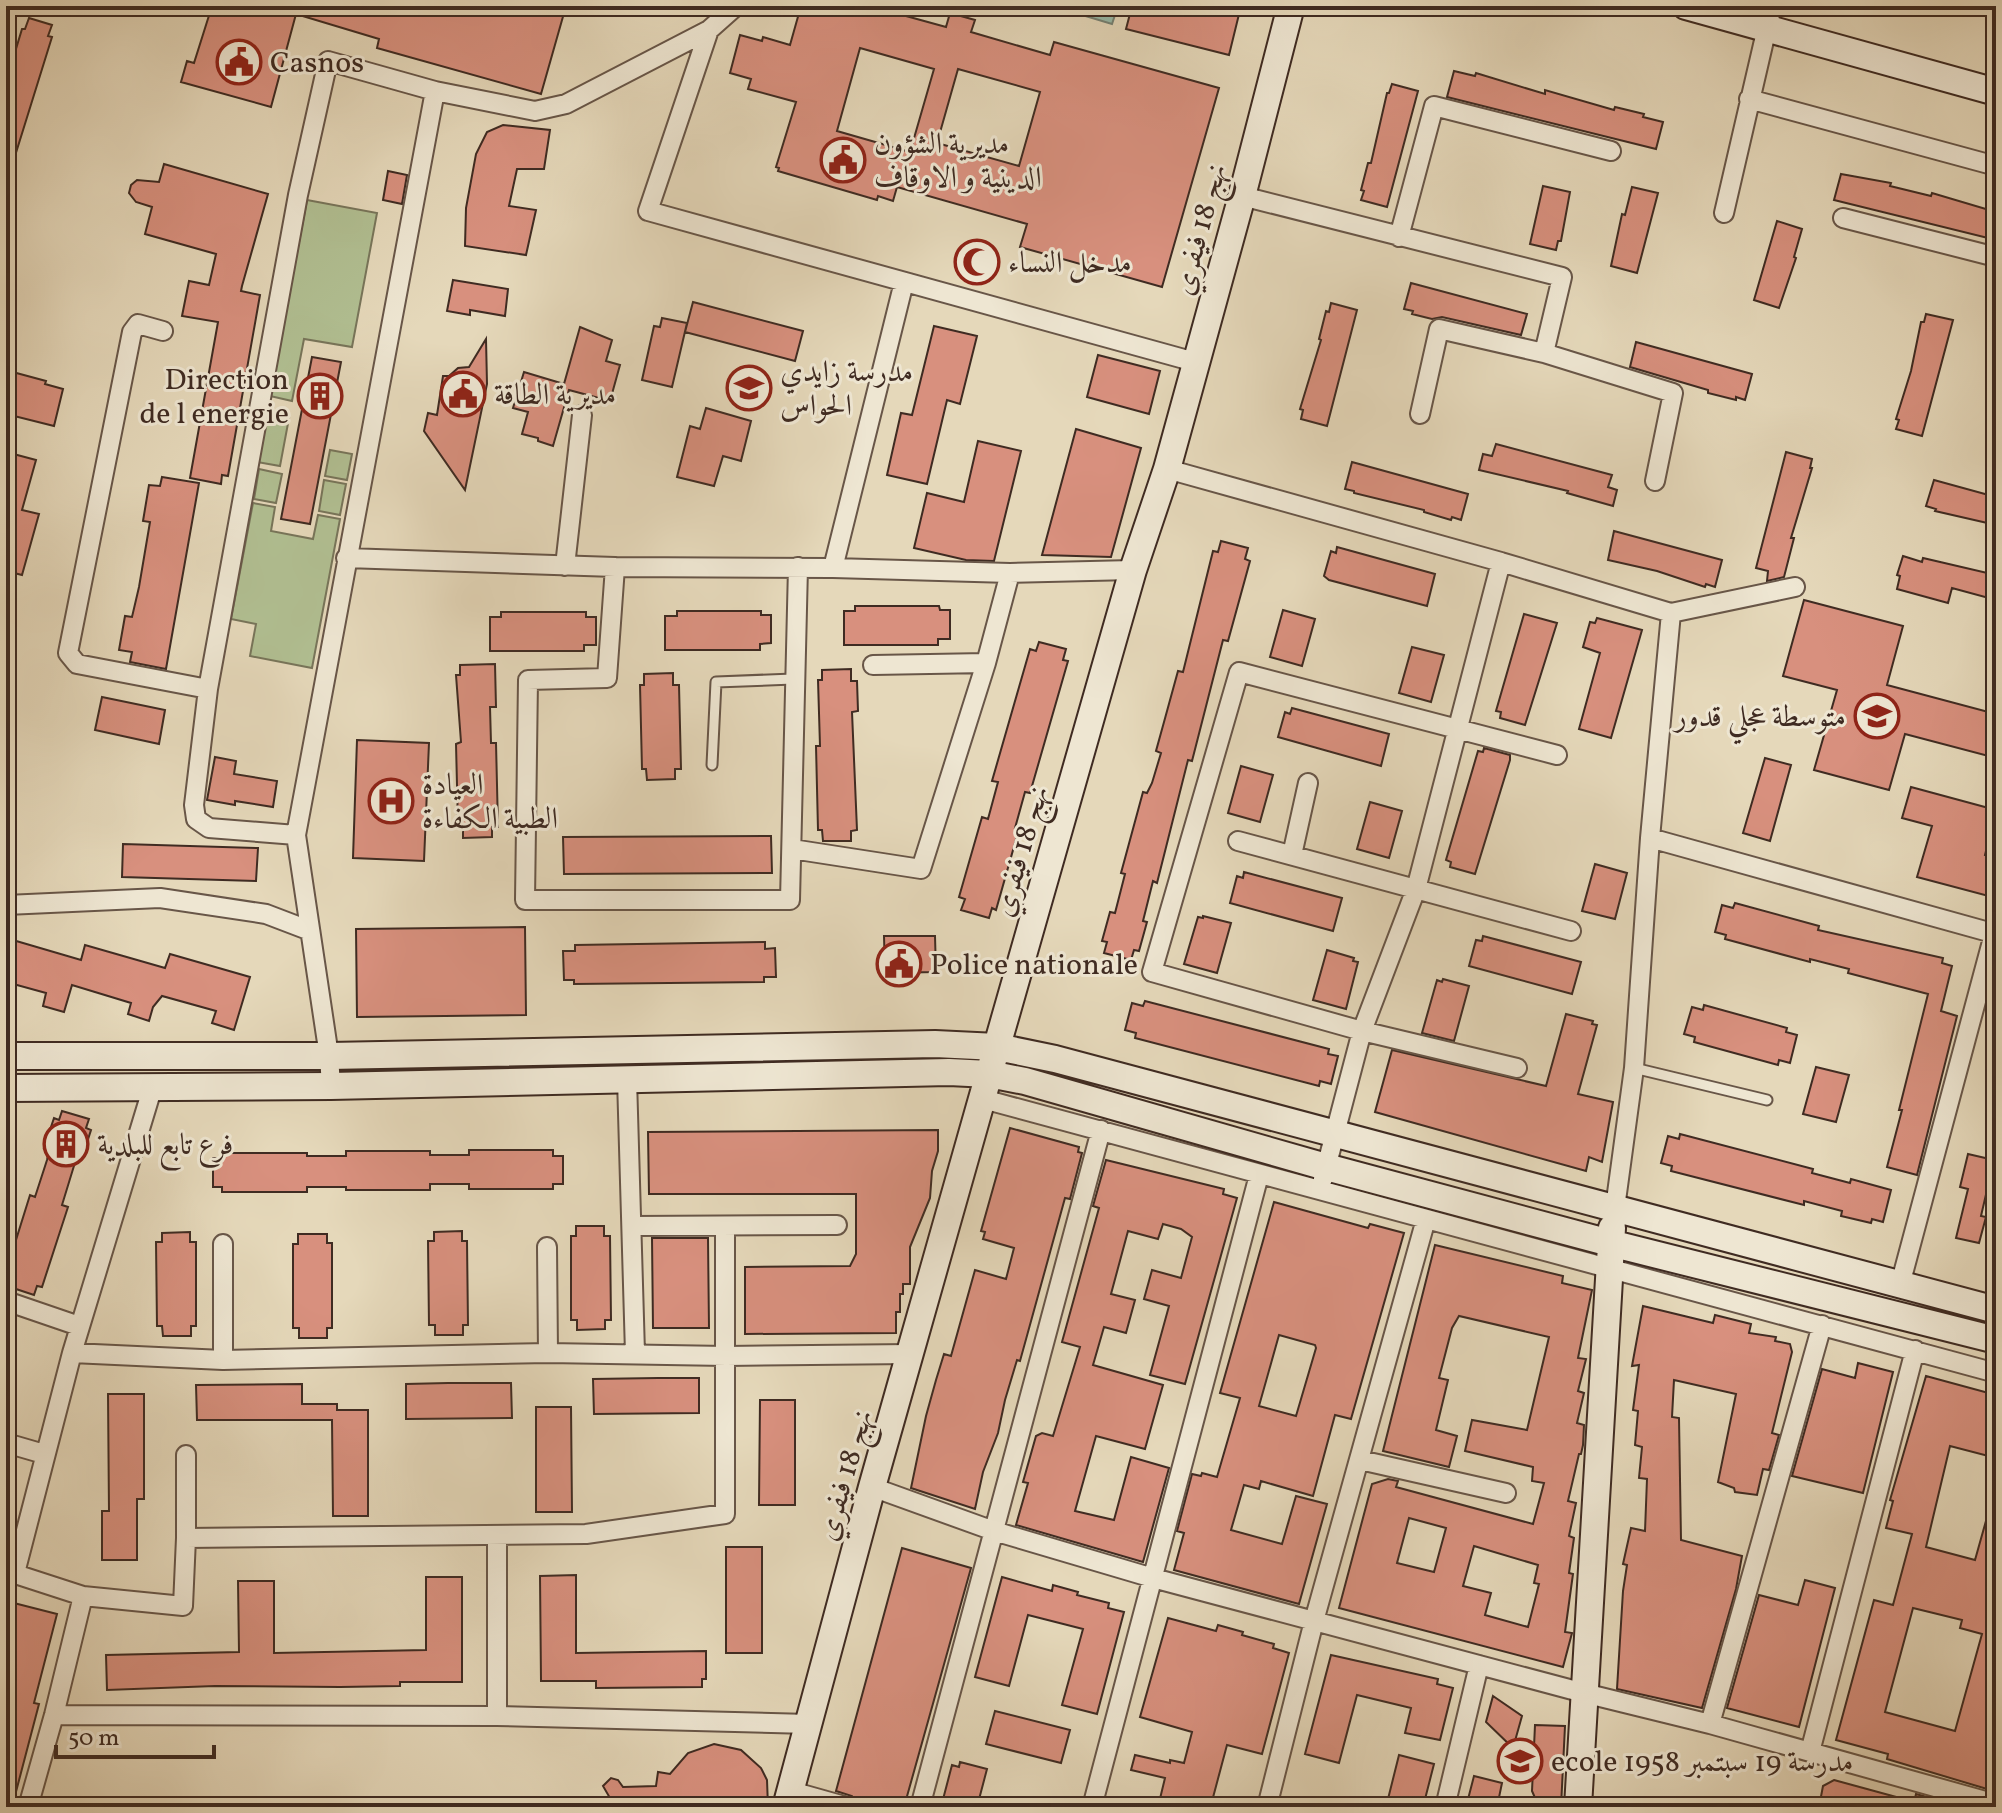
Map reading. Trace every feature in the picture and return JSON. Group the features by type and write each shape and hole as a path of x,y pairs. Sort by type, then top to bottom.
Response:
{"main road":[{"name":"نهج 18 فيفري","path":"789,1799 872,1487 997,1047 1133,570 1167,469 1291,6"},
{"path":"1686,6 1770,17 1996,92"},
{"path":"6,1056 329,1056 935,1044 997,1047 1055,1059 1996,1310"},
{"path":"6,1088 331,1086 949,1072 986,1086 1060,1090 1323,1179 1609,1255 1996,1340"},
{"path":"1578,1807 1609,1255 1615,1208"}],"street":[{"path":"296,835 209,828 196,819 194,805 208,689 298,195 328,61 435,91 535,111 551,109 709,30 735,6"},
{"path":"1724,213 1770,17"},
{"path":"709,30 648,211 1195,362"},
{"path":"331,1086 296,835 435,91"},
{"path":"1749,99 1996,166"},
{"path":"1399,237 1434,106 1611,151"},
{"path":"1242,196 1562,277 1544,353"},
{"path":"1843,218 1996,257"},
{"path":"833,568 904,282"},
{"path":"163,331 138,324 132,332 68,653 77,664 208,689"},
{"path":"1420,414 1439,329 1544,353 1673,393 1655,481"},
{"path":"565,566 582,415"},
{"path":"1167,469 1671,613 1795,587"},
{"path":"346,558 615,567 798,567 1010,573 1133,570"},
{"path":"1323,1179 1362,1031 1416,889 1501,562"},
{"path":"615,567 607,678 528,680 525,900 790,900 798,567"},
{"path":"792,849 921,869 986,663 1010,573"},
{"path":"1615,1208 1634,1068 1650,838 1671,613"},
{"path":"873,665 986,663"},
{"path":"1517,1068 1362,1031 1152,972 1239,672 1557,755"},
{"path":"1292,855 1308,783"},
{"path":"1650,838 1995,934 1900,1285"},
{"path":"1238,841 1571,931"},
{"path":"6,905 160,898 266,914 308,930"},
{"path":"627,1079 635,1353"},
{"path":"153,1086 79,1326 10,1572 83,1596 183,1606 186,1455"},
{"path":"986,1086 1101,1130 1259,1175 1323,1179 1426,1219 1609,1255 1822,1325 1996,1373"},
{"path":"920,1807 1101,1130"},
{"path":"1092,1807 1259,1175"},
{"path":"1267,1807 1314,1621 1426,1219"},
{"path":"633,1226 837,1225"},
{"path":"186,1538 586,1534 725,1514 725,1226"},
{"path":"223,1244 223,1360"},
{"path":"547,1247 548,1353"},
{"path":"6,1301 79,1326"},
{"path":"1710,1724 1822,1325"},
{"path":"1810,1752 1915,1350"},
{"path":"72,1353 223,1360 548,1353 726,1356 911,1354"},
{"path":"6,1443 44,1454"},
{"path":"1360,1460 1506,1493"},
{"path":"872,1487 994,1531 1153,1578 1710,1724 1995,1803"},
{"path":"497,1536 497,1716"},
{"path":"28,1807 83,1596"},
{"path":"1445,1807 1479,1665"},
{"path":"54,1715 497,1716 809,1724"},
{"path":"789,1799 848,1807"}],"lane":[{"path":"712,765 716,682 793,679"},
{"path":"1634,1068 1767,1100"}],"shaded area":[{"path":"1070,6 1096,6 1116,12 1112,24 1069,11"},
{"path":"307,200 377,213 352,347 304,339 292,401 270,396"},
{"path":"267,414 289,418 280,466 257,462"},
{"path":"330,450 352,454 347,480 325,476"},
{"path":"259,469 282,474 276,503 254,499"},
{"path":"324,480 346,484 340,515 319,511"},
{"path":"253,503 275,507 271,531 313,539 318,515 340,519 312,668 250,656 256,624 231,619"}],"building":[{"path":"212,6 566,6 541,94 377,48 379,39 296,14 271,107 181,82 187,61 194,63"},
{"path":"801,6 872,6 888,11 890,6 899,6 908,8 906,16 946,27 950,13 975,20 971,32 1050,55 1054,42 1219,88 1162,287 1020,247 1027,224 897,187 893,201 878,196 877,200 778,171 776,167 796,102 748,89 751,79 730,73 740,35 762,41 763,37 790,45","holes":["860,48 934,69 910,152 837,131","958,69 1040,92 1019,166 937,143"]},
{"path":"1132,6 1241,6 1229,55 1126,29"},
{"path":"29,18 52,25 48,36 52,37 10,172 6,172 6,82 22,29 25,29"},
{"path":"1454,71 1475,76 1476,73 1545,94 1545,90 1614,110 1615,107 1644,114 1643,117 1663,122 1656,149 1447,97"},
{"path":"1392,84 1418,91 1387,207 1361,200 1364,191 1361,190"},
{"path":"503,125 550,130 544,169 517,169 509,206 536,210 526,255 465,246 466,208 476,154 487,132"},
{"path":"164,164 268,194 241,291 260,295 228,476 222,475 221,484 190,478 218,322 182,316 189,281 209,285 216,254 145,234 152,207 136,202 129,193 131,185 137,180 159,182"},
{"path":"388,171 407,175 402,204 383,200"},
{"path":"1841,174 1891,183 1890,186 1931,196 1932,193 1996,212 1996,240 1834,200"},
{"path":"1543,186 1570,192 1561,241 1558,241 1556,250 1530,244"},
{"path":"1632,187 1658,193 1637,273 1611,266 1622,214 1625,215"},
{"path":"1777,221 1802,229 1779,308 1754,300"},
{"path":"453,280 508,289 505,316 470,310 470,315 447,311"},
{"path":"1411,283 1527,314 1521,335 1442,317 1432,319 1412,314 1413,311 1404,309"},
{"path":"693,302 803,331 795,361 685,332"},
{"path":"1331,303 1357,310 1327,426 1301,419 1303,410 1300,409 1321,340 1326,311 1329,312"},
{"path":"1926,314 1953,320 1922,436 1896,429 1899,420 1896,419 1911,371 1921,322 1924,322"},
{"path":"662,318 687,323 672,387 642,380 654,326 660,327"},
{"path":"934,326 977,336 960,404 947,400 927,484 887,475 901,413 912,415"},
{"path":"580,327 612,340 606,361 620,365 610,401 569,390 553,446 522,434 528,412 513,408 524,372 564,384"},
{"path":"486,339 487,384 465,490 424,431 428,413 437,415 443,376 449,376 458,368 469,367"},
{"path":"1636,342 1752,374 1745,400 1708,393 1708,390 1630,367"},
{"path":"1098,355 1160,371 1149,414 1087,397"},
{"path":"312,357 341,362 310,524 281,519"},
{"path":"9,371 63,389 54,426 6,414"},
{"path":"706,408 751,421 741,461 723,456 714,486 677,477 690,426 700,429"},
{"path":"1076,429 1141,448 1111,557 1042,555"},
{"path":"978,441 1021,451 994,561 966,560 914,548 927,493 964,502"},
{"path":"1496,444 1612,475 1608,487 1617,490 1613,506 1568,491 1479,470 1483,454 1492,456"},
{"path":"6,452 36,460 22,510 39,514 22,575 6,571"},
{"path":"1786,452 1812,459 1812,468 1791,538 1794,538 1784,577 1767,581 1768,571 1756,568"},
{"path":"1352,462 1468,494 1461,520 1452,517 1451,520 1345,489"},
{"path":"162,477 199,483 166,669 130,662 132,652 119,650 125,616 132,617 139,587 150,522 143,521 149,485 160,486"},
{"path":"1934,480 1996,497 1996,525 1935,511 1926,506"},
{"path":"1614,531 1722,560 1715,587 1706,584 1705,587 1657,571 1608,560"},
{"path":"1221,541 1248,548 1245,559 1250,561 1228,641 1223,640 1192,761 1188,760 1157,883 1153,881 1139,951 1134,950 1131,960 1104,953 1107,942 1102,941 1110,912 1115,913 1125,874 1121,873 1143,792 1147,793 1152,783 1161,753 1156,751 1178,671 1183,672 1213,551 1218,552"},
{"path":"1337,547 1435,574 1427,606 1329,580 1324,576 1331,551 1336,553"},
{"path":"1903,556 1996,575 1996,600 1952,588 1948,603 1897,589 1900,576 1897,575"},
{"path":"1804,600 1903,626 1887,685 1996,714 1996,758 1905,734 1889,790 1814,770 1837,690 1783,676"},
{"path":"855,606 939,606 940,610 950,610 950,639 938,639 938,645 844,645 844,611 855,611"},
{"path":"1283,610 1315,619 1302,666 1270,657"},
{"path":"677,611 761,611 761,615 771,615 771,643 760,644 760,650 665,650 665,616 677,616"},
{"path":"501,612 586,612 586,617 596,617 596,645 584,645 584,651 490,651 490,617 501,617"},
{"path":"1524,614 1557,623 1525,725 1500,718 1501,712 1496,711"},
{"path":"1597,618 1642,630 1611,738 1579,729 1600,653 1583,647 1590,622 1595,623"},
{"path":"1039,642 1066,649 1063,660 1068,661 1030,793 1025,792 1015,828 1019,829 996,910 992,908 989,918 961,910 965,899 959,897 982,817 988,819 998,782 992,781 1030,649 1036,651"},
{"path":"1412,647 1444,655 1431,702 1399,693"},
{"path":"495,664 496,707 490,707 491,743 496,743 498,827 492,827 492,837 463,838 463,826 458,826 456,744 461,742 456,675 460,675 460,665"},
{"path":"851,669 851,681 857,681 858,711 852,712 857,830 851,831 851,841 823,841 822,830 818,830 818,680 822,680 822,670"},
{"path":"673,673 673,685 679,685 681,769 675,769 675,779 647,780 646,769 642,769 640,685 644,685 644,674"},
{"path":"102,697 165,710 159,744 95,730"},
{"path":"1292,708 1389,734 1381,766 1278,737 1285,712 1290,714"},
{"name":"العيادة الطبية الكفاءة","path":"357,740 429,743 424,861 353,858"},
{"path":"1484,748 1510,755 1510,760 1475,874 1450,867 1451,862 1446,860 1478,751 1483,752"},
{"path":"215,757 236,761 234,774 277,781 273,807 207,800"},
{"path":"1765,758 1791,765 1770,841 1743,833"},
{"path":"1241,766 1273,775 1260,822 1228,813"},
{"path":"1911,787 1996,810 1985,855 1996,862 1996,898 1917,877 1932,826 1902,818"},
{"path":"1370,802 1402,811 1389,858 1357,849"},
{"path":"771,836 772,873 564,874 563,837"},
{"path":"123,844 258,848 256,881 122,877"},
{"path":"1595,864 1627,873 1615,919 1582,911"},
{"path":"1244,872 1342,898 1333,931 1230,903 1237,876 1243,878"},
{"path":"1735,903 1819,926 1818,930 1943,958 1942,963 1952,966 1941,1011 1957,1016 1917,1175 1887,1167 1928,994 1848,973 1849,969 1725,939 1726,935 1715,932 1722,905 1733,908"},
{"path":"1198,917 1231,923 1217,973 1184,964"},
{"path":"525,927 526,1015 357,1017 356,929"},
{"path":"884,936 935,936 936,972 885,973"},
{"path":"1483,936 1581,962 1572,994 1469,966 1476,940 1482,941"},
{"path":"6,938 81,960 85,945 165,968 170,954 250,977 234,1030 212,1023 216,1011 162,996 153,1007 149,1021 128,1014 131,1003 72,985 64,1012 43,1006 46,993 6,982"},
{"path":"765,942 765,949 775,948 776,977 764,977 764,982 574,984 574,980 564,980 563,951 575,951 575,945"},
{"path":"1327,950 1358,962 1346,1009 1313,1000"},
{"path":"1443,979 1469,986 1454,1041 1422,1033 1437,980 1442,982"},
{"path":"1145,1001 1329,1049 1328,1054 1338,1056 1331,1084 1320,1081 1319,1086 1135,1038 1136,1033 1125,1030 1132,1003 1143,1006"},
{"path":"1704,1005 1787,1028 1786,1032 1797,1035 1790,1063 1779,1060 1778,1065 1694,1042 1695,1037 1684,1034 1692,1007 1703,1010"},
{"path":"1566,1014 1593,1021 1592,1024 1597,1025 1578,1094 1613,1102 1602,1162 1589,1157 1586,1171 1375,1112 1392,1050 1546,1086"},
{"path":"1816,1067 1849,1075 1836,1122 1803,1114"},
{"path":"62,1111 89,1119 86,1128 91,1130 82,1158 77,1156 62,1205 68,1207 42,1287 37,1286 34,1295 7,1286 10,1277 6,1276 6,1272 30,1195 35,1197 47,1160 49,1150 44,1148 54,1118 59,1120"},
{"path":"1010,1128 1079,1147 1078,1152 1082,1153 1070,1199 1065,1198 1020,1361 1017,1360 998,1433 983,1472 975,1509 911,1488 936,1380 944,1354 951,1356 975,1270 1006,1279 1014,1248 983,1239 985,1232 981,1231"},
{"path":"938,1130 938,1151 932,1171 930,1198 910,1247 910,1284 903,1284 903,1294 900,1294 896,1333 745,1334 745,1267 850,1266 856,1254 856,1194 649,1194 648,1132"},
{"path":"1680,1134 1813,1169 1812,1173 1891,1190 1883,1222 1872,1219 1871,1223 1841,1216 1842,1211 1804,1201 1804,1205 1671,1171 1672,1166 1661,1163 1668,1136 1679,1139"},
{"path":"469,1150 553,1150 553,1156 563,1156 563,1184 553,1184 553,1189 469,1189 469,1184 430,1184 430,1190 307,1187 307,1192 222,1192 222,1187 213,1187 213,1158 223,1158 223,1153 346,1156 346,1151 430,1151 430,1155 469,1155"},
{"path":"1968,1154 1994,1160 1981,1216 1986,1217 1979,1243 1956,1238 1968,1189 1960,1187"},
{"path":"1106,1160 1224,1189 1223,1194 1237,1198 1185,1384 1150,1375 1169,1306 1144,1299 1152,1270 1181,1278 1192,1237 1181,1229 1163,1224 1158,1239 1128,1231 1111,1294 1135,1300 1126,1333 1104,1327 1093,1365 1163,1385 1145,1449 1096,1436 1075,1511 1114,1520 1131,1457 1169,1468 1143,1562 1016,1525 1028,1483 1023,1482 1036,1436 1042,1433 1053,1436 1080,1347 1062,1342 1099,1208 1093,1206"},
{"path":"1274,1202 1368,1228 1370,1224 1404,1233 1351,1419 1335,1415 1313,1496 1261,1481 1259,1489 1244,1485 1231,1530 1282,1544 1296,1496 1327,1504 1299,1604 1174,1570 1184,1533 1177,1531 1192,1474 1217,1477 1240,1398 1220,1393","holes":["1279,1335 1315,1345 1296,1416 1259,1406"]},
{"path":"576,1226 604,1226 604,1236 610,1236 611,1320 605,1320 605,1329 577,1330 577,1320 571,1320 571,1236 576,1236"},
{"path":"462,1231 462,1241 467,1241 468,1325 463,1325 463,1335 435,1335 435,1325 429,1325 428,1241 434,1241 434,1232"},
{"path":"190,1232 190,1242 196,1242 196,1326 191,1326 191,1336 163,1336 162,1326 157,1326 156,1242 162,1242 162,1233"},
{"path":"298,1234 327,1234 327,1243 332,1243 332,1328 327,1328 327,1338 299,1338 299,1328 293,1328 293,1244 298,1244"},
{"path":"652,1238 708,1238 709,1328 653,1328"},
{"path":"1435,1245 1563,1276 1562,1283 1592,1290 1578,1358 1586,1359 1578,1391 1584,1393 1577,1423 1584,1425 1583,1445 1568,1501 1576,1503 1569,1536 1574,1538 1569,1573 1573,1574 1565,1632 1572,1633 1563,1667 1339,1608 1372,1484 1388,1479 1398,1481 1396,1487 1533,1524 1544,1483 1532,1481 1533,1467 1465,1451 1472,1420 1527,1430 1549,1337 1459,1316 1452,1328 1439,1378 1448,1380 1436,1430 1457,1436 1449,1467 1383,1451","holes":["1409,1518 1446,1528 1434,1572 1397,1563","1474,1546 1538,1565 1534,1583 1539,1584 1528,1627 1485,1615 1491,1593 1463,1586"]},
{"path":"1643,1306 1713,1323 1715,1315 1751,1324 1749,1333 1776,1337 1775,1341 1790,1344 1792,1352 1772,1433 1779,1435 1769,1470 1763,1469 1757,1495 1735,1492 1734,1488 1718,1482 1736,1394 1674,1380 1672,1417 1679,1418 1681,1540 1742,1556 1736,1589 1702,1708 1617,1689 1627,1565 1623,1564 1631,1528 1645,1531 1647,1479 1639,1478 1642,1447 1635,1445 1638,1411 1633,1410 1639,1365 1632,1366"},
{"path":"1858,1363 1893,1372 1863,1493 1792,1476 1822,1369 1855,1378"},
{"path":"1926,1376 1996,1395 1996,1458 1950,1446 1926,1547 1975,1560 1991,1503 1996,1504 1996,1756 1987,1789 1887,1759 1888,1754 1836,1740 1874,1600 1893,1605 1912,1534 1886,1528 1893,1501 1890,1500","holes":["1913,1608 1962,1620 1960,1628 1982,1634 1955,1731 1885,1712"]},
{"path":"699,1378 699,1413 594,1414 593,1379"},
{"path":"511,1383 512,1418 406,1419 406,1384"},
{"path":"302,1384 302,1404 337,1404 337,1410 368,1410 368,1516 333,1516 332,1420 197,1420 196,1385"},
{"path":"108,1394 144,1394 144,1499 137,1499 137,1560 102,1560 102,1511 109,1511"},
{"path":"760,1400 795,1400 795,1505 759,1505"},
{"path":"536,1407 571,1407 572,1512 536,1512"},
{"path":"726,1547 762,1547 762,1653 726,1653"},
{"path":"902,1548 971,1568 904,1807 867,1807 860,1805 852,1796 836,1791"},
{"path":"576,1575 576,1653 706,1651 706,1679 702,1679 702,1687 596,1688 596,1681 541,1681 540,1576"},
{"path":"426,1577 462,1577 462,1682 400,1682 400,1686 215,1686 107,1690 106,1655 239,1652 238,1581 274,1581 274,1653 426,1650"},
{"path":"1002,1577 1052,1591 1053,1585 1078,1592 1077,1595 1109,1603 1108,1608 1124,1612 1097,1714 1062,1705 1083,1629 1028,1615 1009,1686 975,1677"},
{"path":"1805,1580 1835,1588 1799,1727 1727,1708 1759,1595 1798,1605"},
{"path":"6,1601 57,1614 34,1703 39,1704 12,1807 6,1807"},
{"path":"1168,1618 1216,1631 1218,1625 1243,1632 1242,1635 1274,1644 1273,1648 1289,1653 1262,1754 1227,1745 1211,1805 1196,1801 1195,1807 1158,1807 1165,1778 1131,1770 1135,1755 1184,1763 1192,1732 1140,1717"},
{"path":"1331,1655 1438,1679 1437,1684 1453,1688 1440,1740 1405,1733 1411,1708 1357,1695 1339,1763 1305,1754"},
{"path":"1493,1696 1522,1716 1513,1748 1486,1722"},
{"path":"995,1711 1070,1730 1061,1763 986,1744"},
{"path":"1535,1725 1565,1726 1561,1807 1539,1807 1532,1791"},
{"path":"714,1744 741,1750 761,1768 767,1780 768,1807 607,1807 610,1798 603,1786 611,1778 618,1780 623,1787 656,1786 658,1772 670,1774 688,1753"},
{"path":"1399,1755 1434,1764 1423,1807 1386,1807"},
{"path":"960,1762 987,1769 977,1807 941,1807 952,1765 959,1767"},
{"path":"1474,1776 1502,1783 1497,1807 1466,1807"},
{"path":"1834,1780 1911,1801 1910,1807 1819,1807 1823,1786"},
{"path":"1916,1794 1962,1807 1913,1807"}],"place":[{"name":"Casnos","path":"239,62"},
{"name":"مديرية الشؤون الدينية و الاوقاف","path":"843,160"},
{"name":"مدخل النساء","path":"977,262"},
{"name":"مدرسة زايدي الحواس","path":"749,388"},
{"name":"مديرية الطاقة","path":"463,394"},
{"name":"Direction de l energie","path":"320,396"},
{"name":"متوسطة عجلي قدور","path":"1877,716"},
{"name":"العيادة الطبية الكفاءة","path":"391,801"},
{"name":"Police nationale","path":"899,964"},
{"name":"فرع تابع للبلدية","path":"66,1144"},
{"name":"ecole مدرسة 19 سبتمبر 1958","path":"1520,1761"}]}
